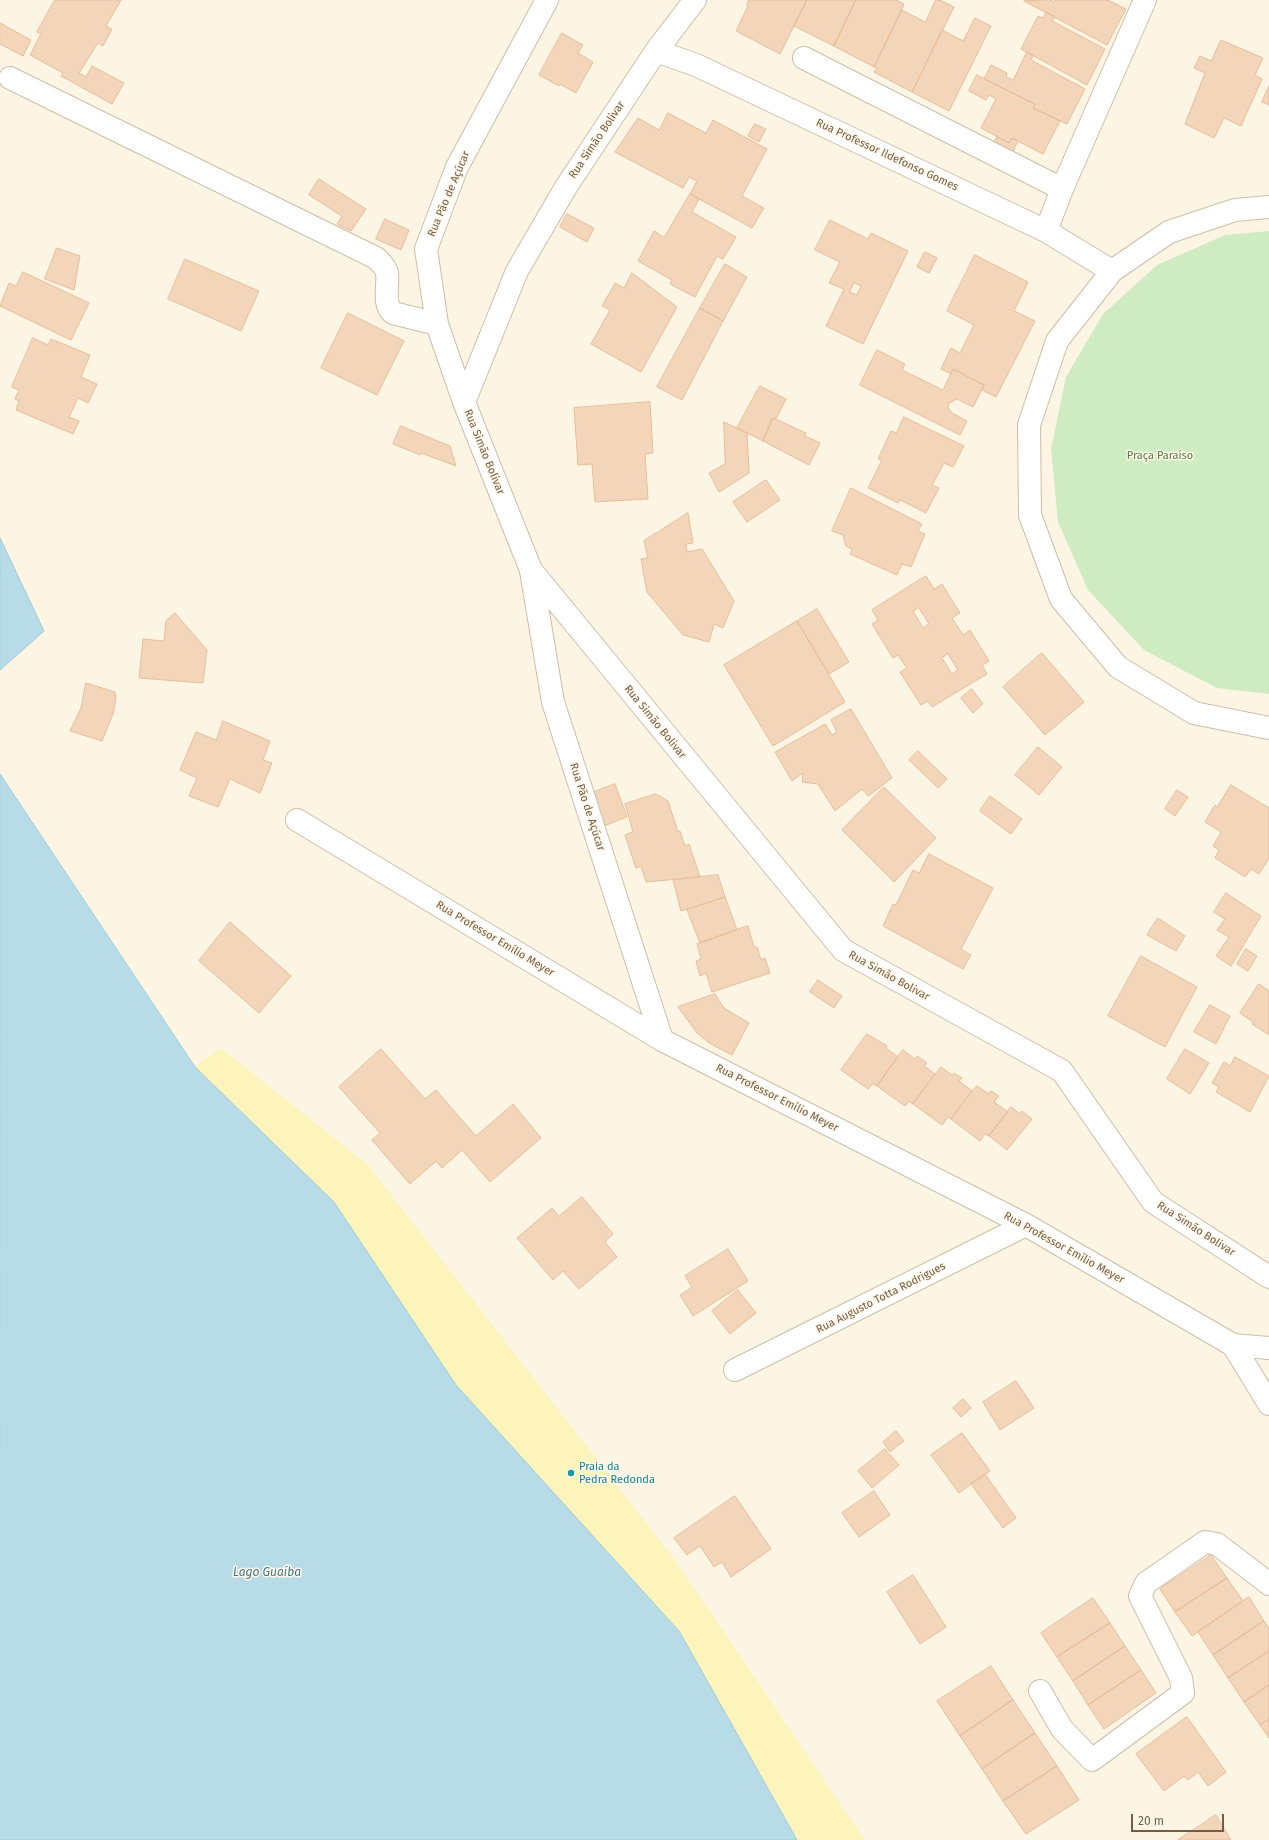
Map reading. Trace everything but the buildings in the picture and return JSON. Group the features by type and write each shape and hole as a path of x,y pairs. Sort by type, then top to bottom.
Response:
{"street":[{"name":"Rua Pão de Açúcar","path":"464,402 436,324 426,249 457,167 547,0"},
{"name":"Rua Simão Bolivar","path":"695,0 656,51 566,187 517,271 464,402 531,570 843,950 1062,1071 1153,1202 1269,1277"},
{"path":"1046,231 1062,189 1145,0"},
{"name":"Rua Professor Ildefonso Gomes","path":"656,51 696,65 1046,231 1112,271"},
{"path":"804,58 1062,189"},
{"path":"10,78 376,258 387,272 388,303 390,310 393,313 436,324"},
{"path":"1269,207 1235,210 1169,232 1112,271 1057,341 1029,425 1030,515 1061,599 1118,667 1194,713 1269,728"},
{"name":"Rua Pão de Açúcar","path":"531,570 553,702 662,1040"},
{"name":"Rua Professor Emílio Meyer","path":"297,820 662,1040 1026,1225 1234,1345 1269,1348"},
{"name":"Rua Augusto Totta Rodrigues","path":"735,1370 1026,1225"},
{"path":"1234,1345 1269,1404"},
{"path":"1040,1691 1062,1729 1092,1760 1183,1693 1181,1678 1140,1596 1146,1583 1205,1542 1217,1544 1269,1584"}],"green space":[{"name":"Praça Paraíso","path":"1269,231 1269,694 1217,688 1144,650 1088,590 1058,522 1051,449 1066,377 1103,314 1157,265 1225,235"}],"sand":[{"name":"Praia da Pedra Redonda","path":"221,1048 368,1165 675,1560 865,1840 797,1840 679,1631 456,1385 334,1202 195,1067"}],"water":[{"path":"0,538 44,631 0,670"},
{"name":"Lago Guaíba","path":"0,774 195,1067 334,1202 456,1385 679,1631 797,1840 0,1840"}],"place":[{"name":"Praia da Pedra Redonda","path":"571,1473"}]}
